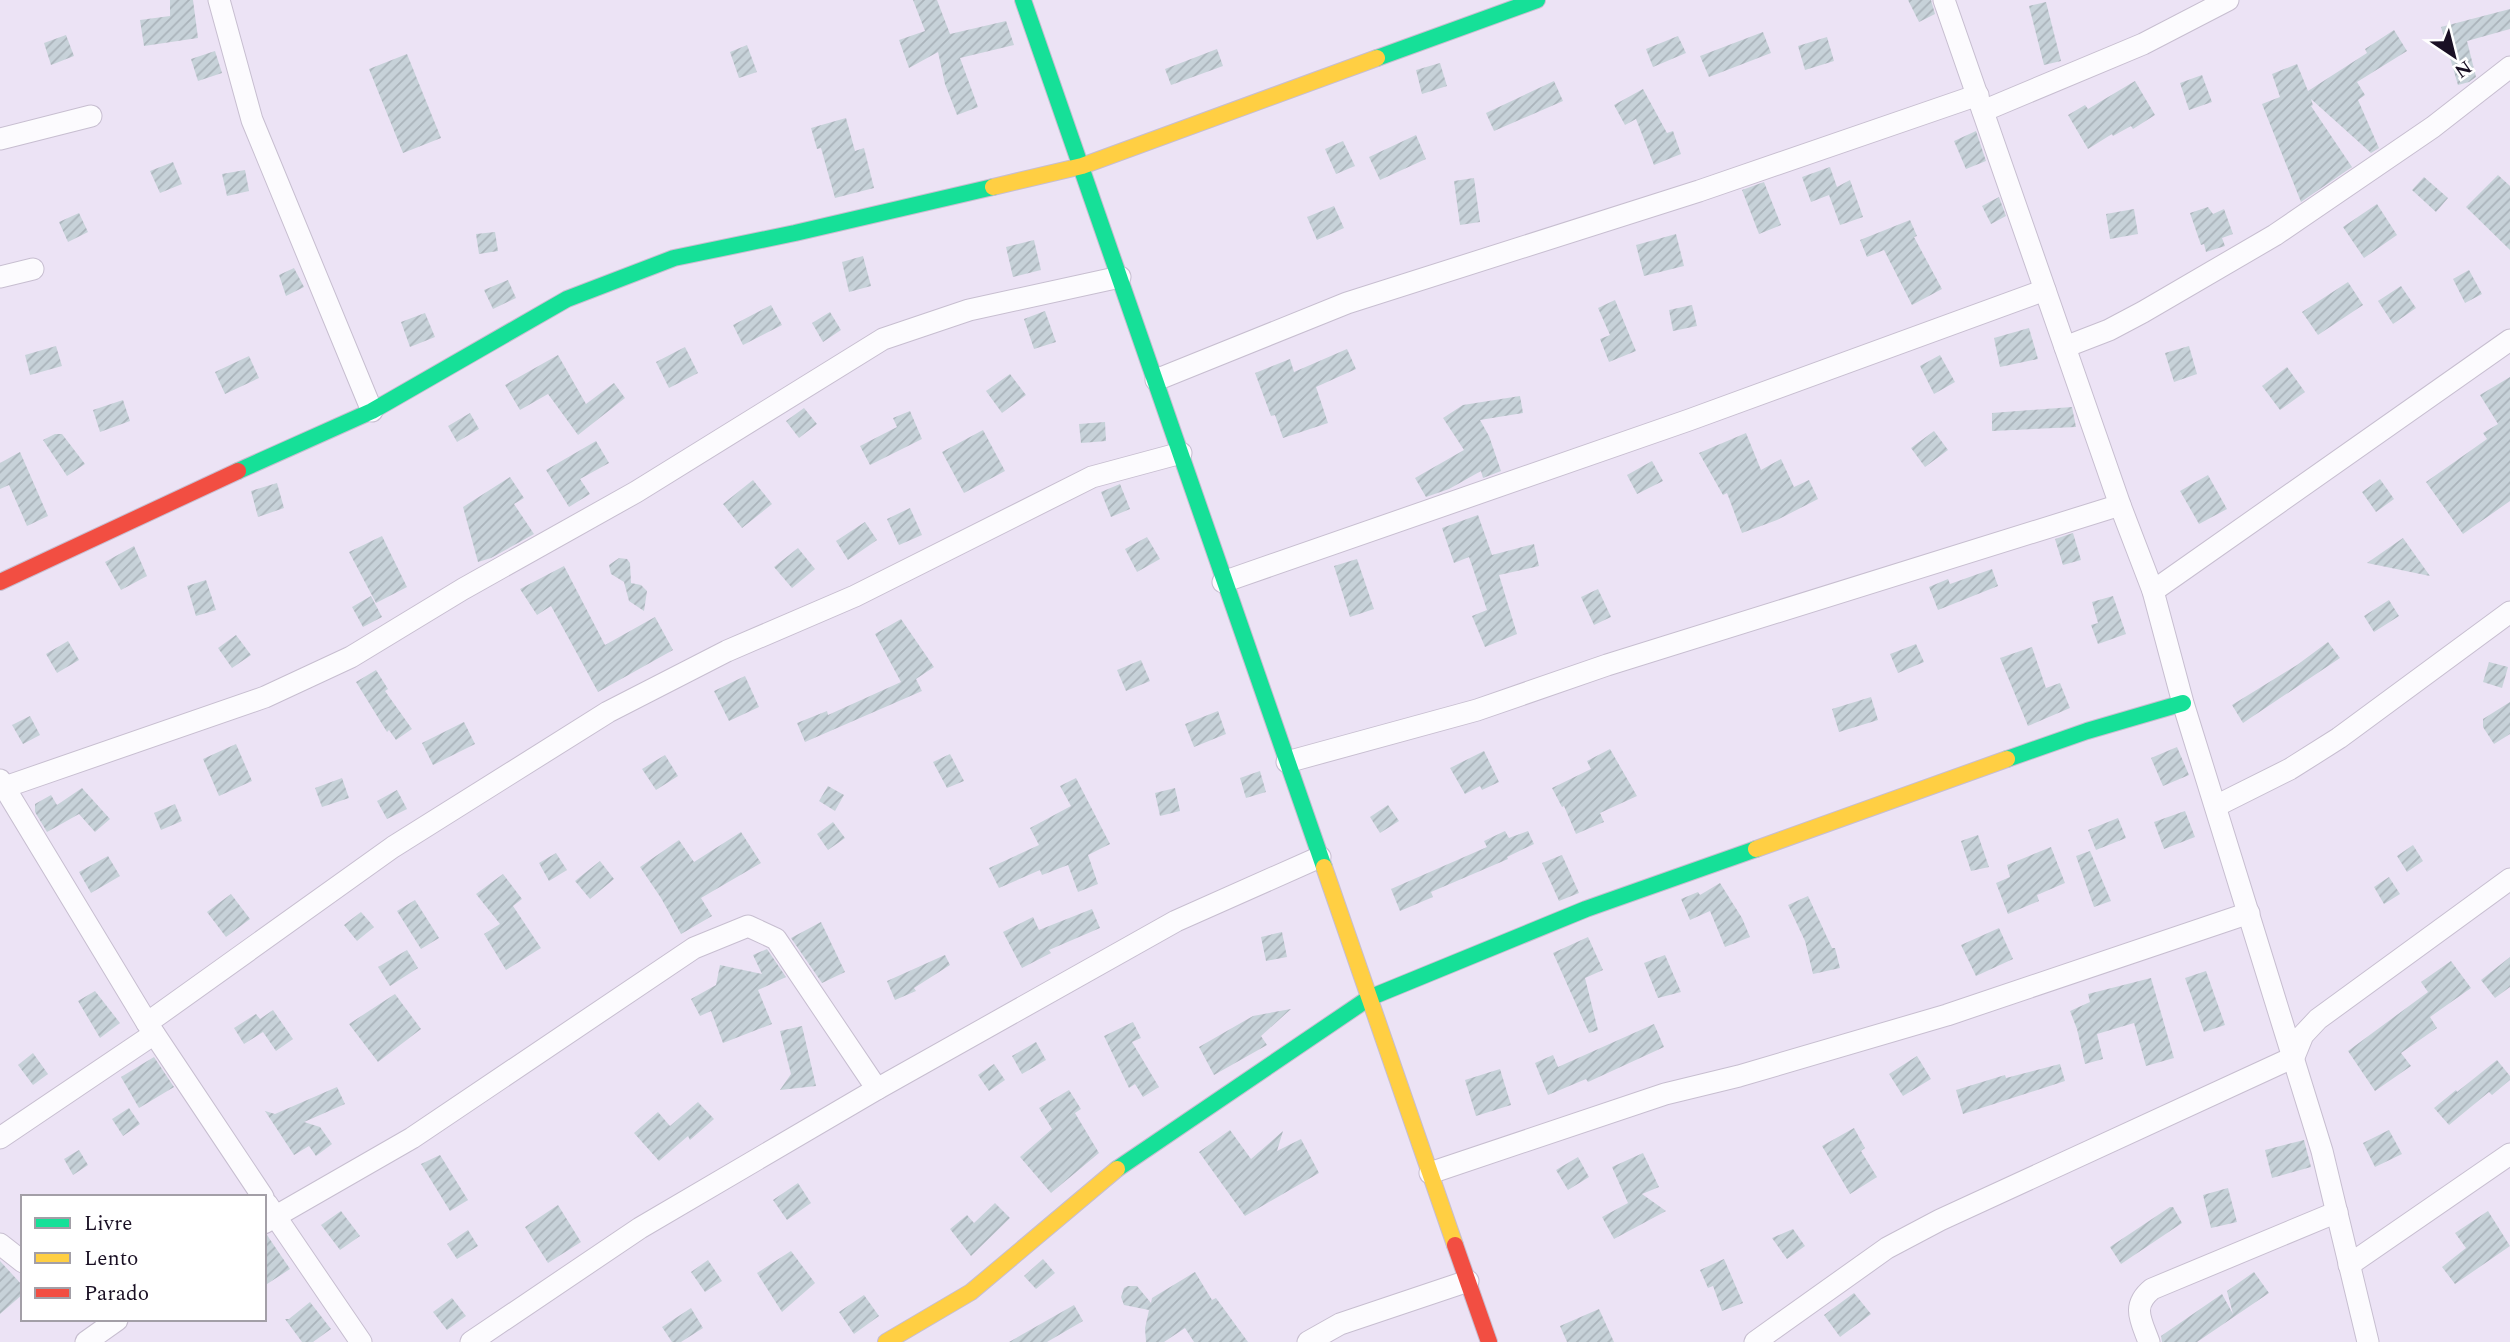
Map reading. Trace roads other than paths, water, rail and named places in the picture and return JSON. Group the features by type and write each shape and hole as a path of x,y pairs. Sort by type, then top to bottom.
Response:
{"street":[{"path":"219,0 253,120 372,411"},
{"path":"1023,0 1489,1342"},
{"path":"0,582 372,411 567,299 674,258 795,233 1082,166 1537,0"},
{"path":"1944,0 2152,591 2183,703 2322,1151 2368,1342"},
{"path":"1156,380 1347,303 1981,103 2143,44 2228,0"},
{"path":"2064,347 2109,330 2275,235 2433,127 2510,67"},
{"path":"0,139 91,116"},
{"path":"0,277 33,269"},
{"path":"259,1195 150,1028 2,783 265,697 351,657 463,589 636,492 883,339 969,310 1119,276"},
{"path":"1223,582 1689,420 2045,290"},
{"path":"2152,591 2510,340"},
{"path":"0,1138 393,847 608,712 727,651 855,596 972,535 1092,478 1181,453"},
{"path":"1287,762 1477,710 1607,665 2120,505"},
{"path":"2216,806 2290,769 2339,738 2510,612"},
{"path":"886,1342 971,1292 1115,1170 1369,998 1586,909 2087,731 2183,703"},
{"path":"471,1342 640,1228 877,1089 1176,920 1320,857"},
{"path":"1755,1342 1886,1248 1940,1220 2294,1057 2303,1035 2318,1019 2510,879"},
{"path":"1430,1173 1665,1094 1752,1072 1947,1015 2249,913"},
{"path":"361,1342 267,1208 412,1138 694,948 748,926 776,939 877,1089"},
{"path":"2349,1265 2510,1154"},
{"path":"2149,1342 2138,1312 2141,1297 2152,1289 2337,1212"},
{"path":"0,1244 21,1260"},
{"path":"1308,1342 1340,1324 1468,1282"},
{"path":"86,1342 117,1321"}]}
